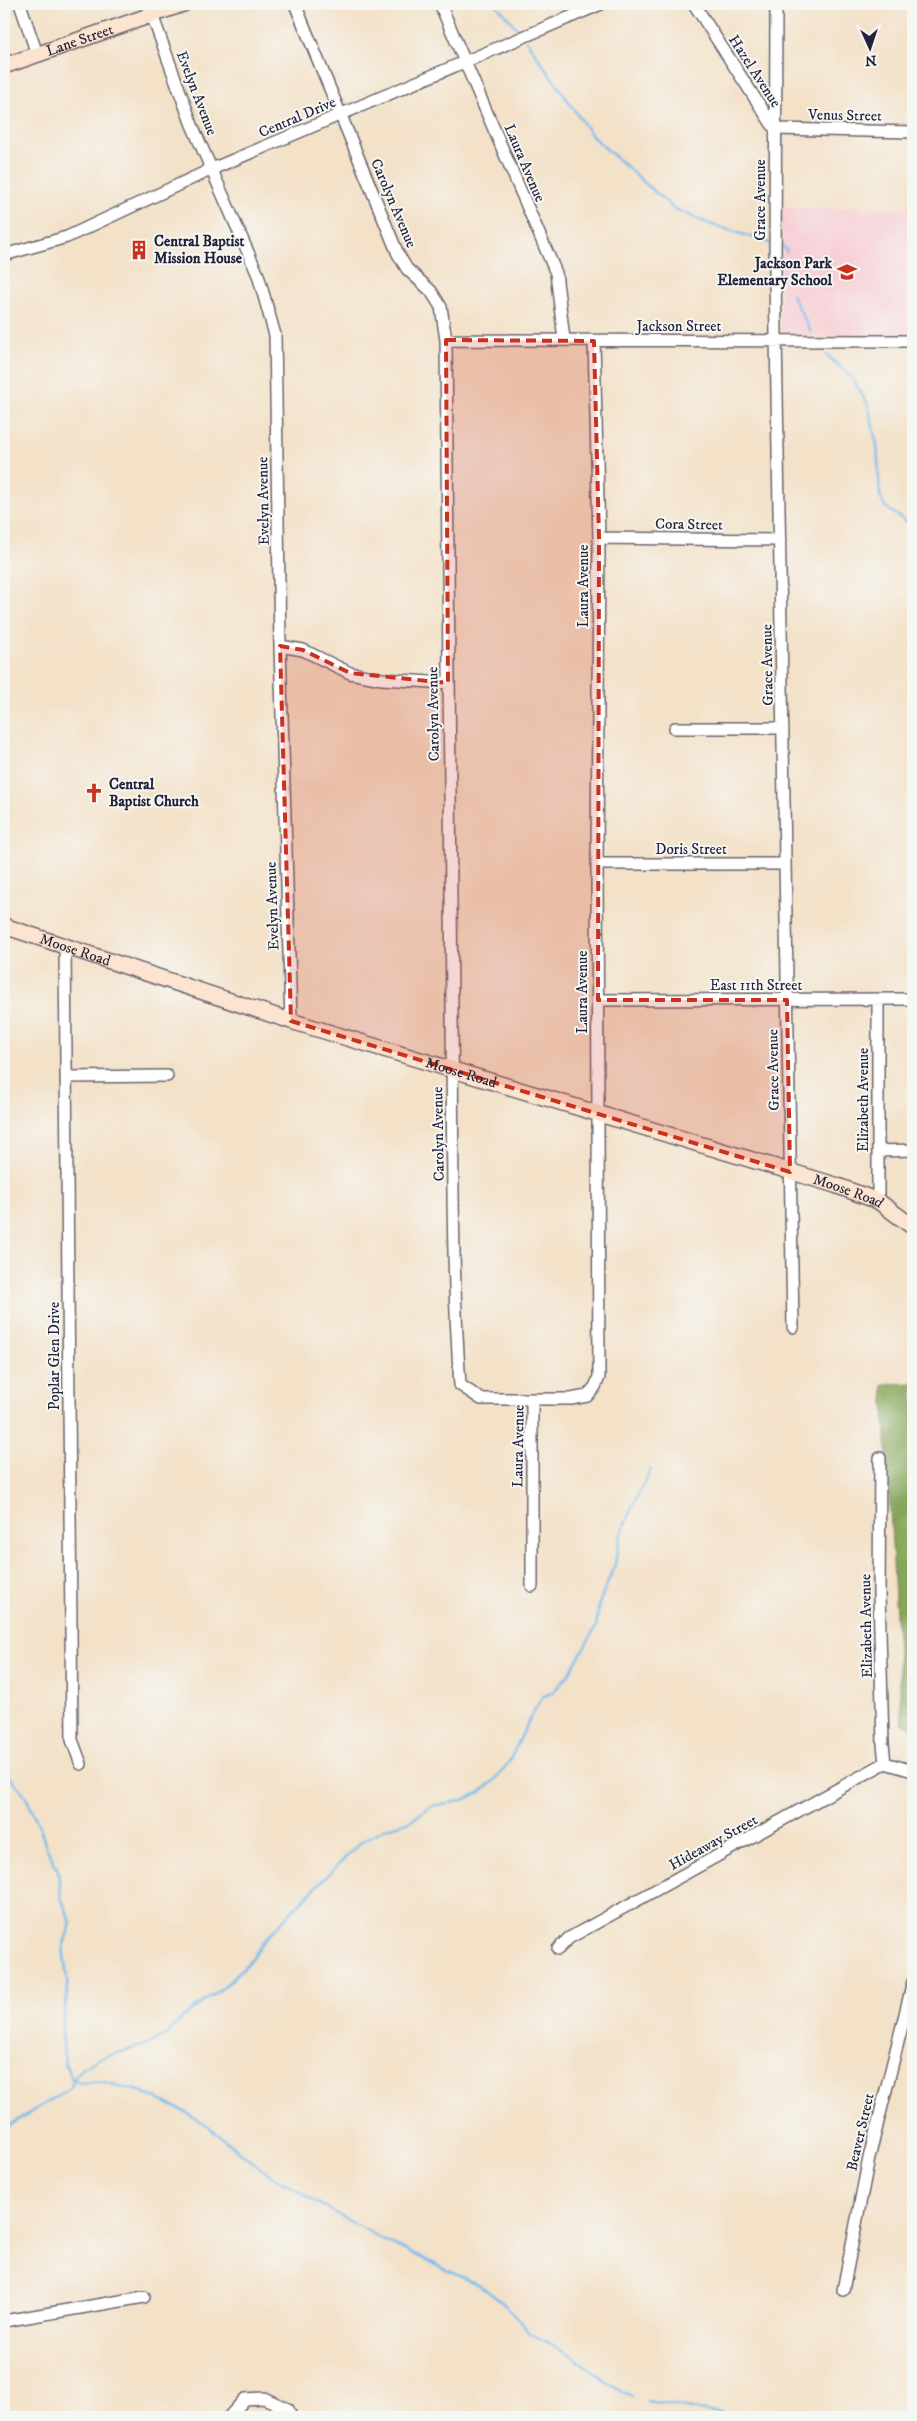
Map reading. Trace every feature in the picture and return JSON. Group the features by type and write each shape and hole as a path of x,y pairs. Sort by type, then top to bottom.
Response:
{"street":[{"path":"20,4 37,54"},
{"name":"Lane Street","path":"4,66 149,9 183,4"},
{"name":"Carolyn Avenue","path":"294,4 398,254 407,269 431,291 441,307 446,340 454,1216 460,1385 481,1398 532,1399"},
{"name":"Laura Avenue","path":"440,4 556,273 564,339"},
{"name":"Central Drive","path":"4,255 67,237 212,169 601,4"},
{"name":"Hazel Avenue","path":"694,4 776,129"},
{"name":"Grace Avenue","path":"776,4 776,341 793,1327"},
{"name":"Evelyn Avenue","path":"149,9 192,125 258,275 275,335 280,646 291,1021"},
{"name":"Venus Street","path":"776,129 913,132"},
{"name":"Jackson Street","path":"446,340 913,341"},
{"name":"Laura Avenue","path":"532,1586 532,1399 587,1396 595,1387 599,1377 597,864 599,538 594,341"},
{"name":"Cora Street","path":"599,538 780,540"},
{"path":"280,646 303,650 350,673 382,679 448,683"},
{"path":"675,728 782,728"},
{"name":"Doris Street","path":"597,864 785,864"},
{"name":"Moose Road","path":"4,926 291,1021 790,1172 878,1201 913,1227"},
{"name":"Poplar Glen Drive","path":"65,947 71,1704 72,1740 81,1764"},
{"name":"East 11th Street","path":"598,1000 913,999"},
{"name":"Elizabeth Avenue","path":"878,1000 878,1201"},
{"path":"67,1077 167,1076"},
{"path":"879,1151 913,1150"},
{"name":"Elizabeth Avenue","path":"880,1458 879,1593 883,1744 886,1763"},
{"path":"886,1763 913,1771"},
{"name":"Hideaway Street","path":"558,1949 569,1938 886,1763"},
{"name":"Beaver Street","path":"843,2290 869,2158 913,1982"},
{"path":"4,2321 144,2297"},
{"path":"229,2417 245,2399 264,2398 288,2409 292,2417"}],"highlighted area":[{"path":"446,340 594,341 599,538 598,1000 787,1000 790,1172 291,1021 280,646 303,650 350,673 448,683"}],"shaded area":[{"name":"Jackson Park Elementary School","path":"781,208 913,208 913,336 781,336"}],"green space":[{"path":"913,1383 913,1729 902,1723 883,1384"}],"waterway":[{"path":"496,4 521,33"},
{"path":"526,40 593,137 673,208 707,223 773,244"},
{"path":"778,244 781,244 787,252"},
{"path":"792,295 811,332"},
{"path":"827,355 853,379 868,405 877,445 880,495 885,507 913,526"},
{"path":"4,2128 71,2088 73,2080 82,2069 98,2059 151,2043 167,2034 183,2017 224,1987 252,1959 264,1941 282,1921 361,1842 384,1829 411,1821 431,1806 460,1801 479,1793 495,1780 509,1762 534,1710 544,1696 553,1692 569,1674 596,1627 599,1604 615,1564 620,1537 632,1507 651,1469"},
{"path":"4,1770 25,1795 40,1828 46,1847 58,1870 61,1897 71,1923 63,1947 68,1987 62,2031 65,2064 73,2080 79,2083 99,2081 143,2092 187,2113 207,2126 264,2171 331,2211 386,2241 481,2286 504,2304 530,2333 570,2354 605,2381 632,2397"},
{"path":"647,2401 738,2417"}],"place":[{"name":"Central Baptist Mission House","path":"139,250"},
{"name":"Jackson Park Elementary School","path":"847,272"},
{"name":"Central Baptist Church","path":"94,793"}]}
